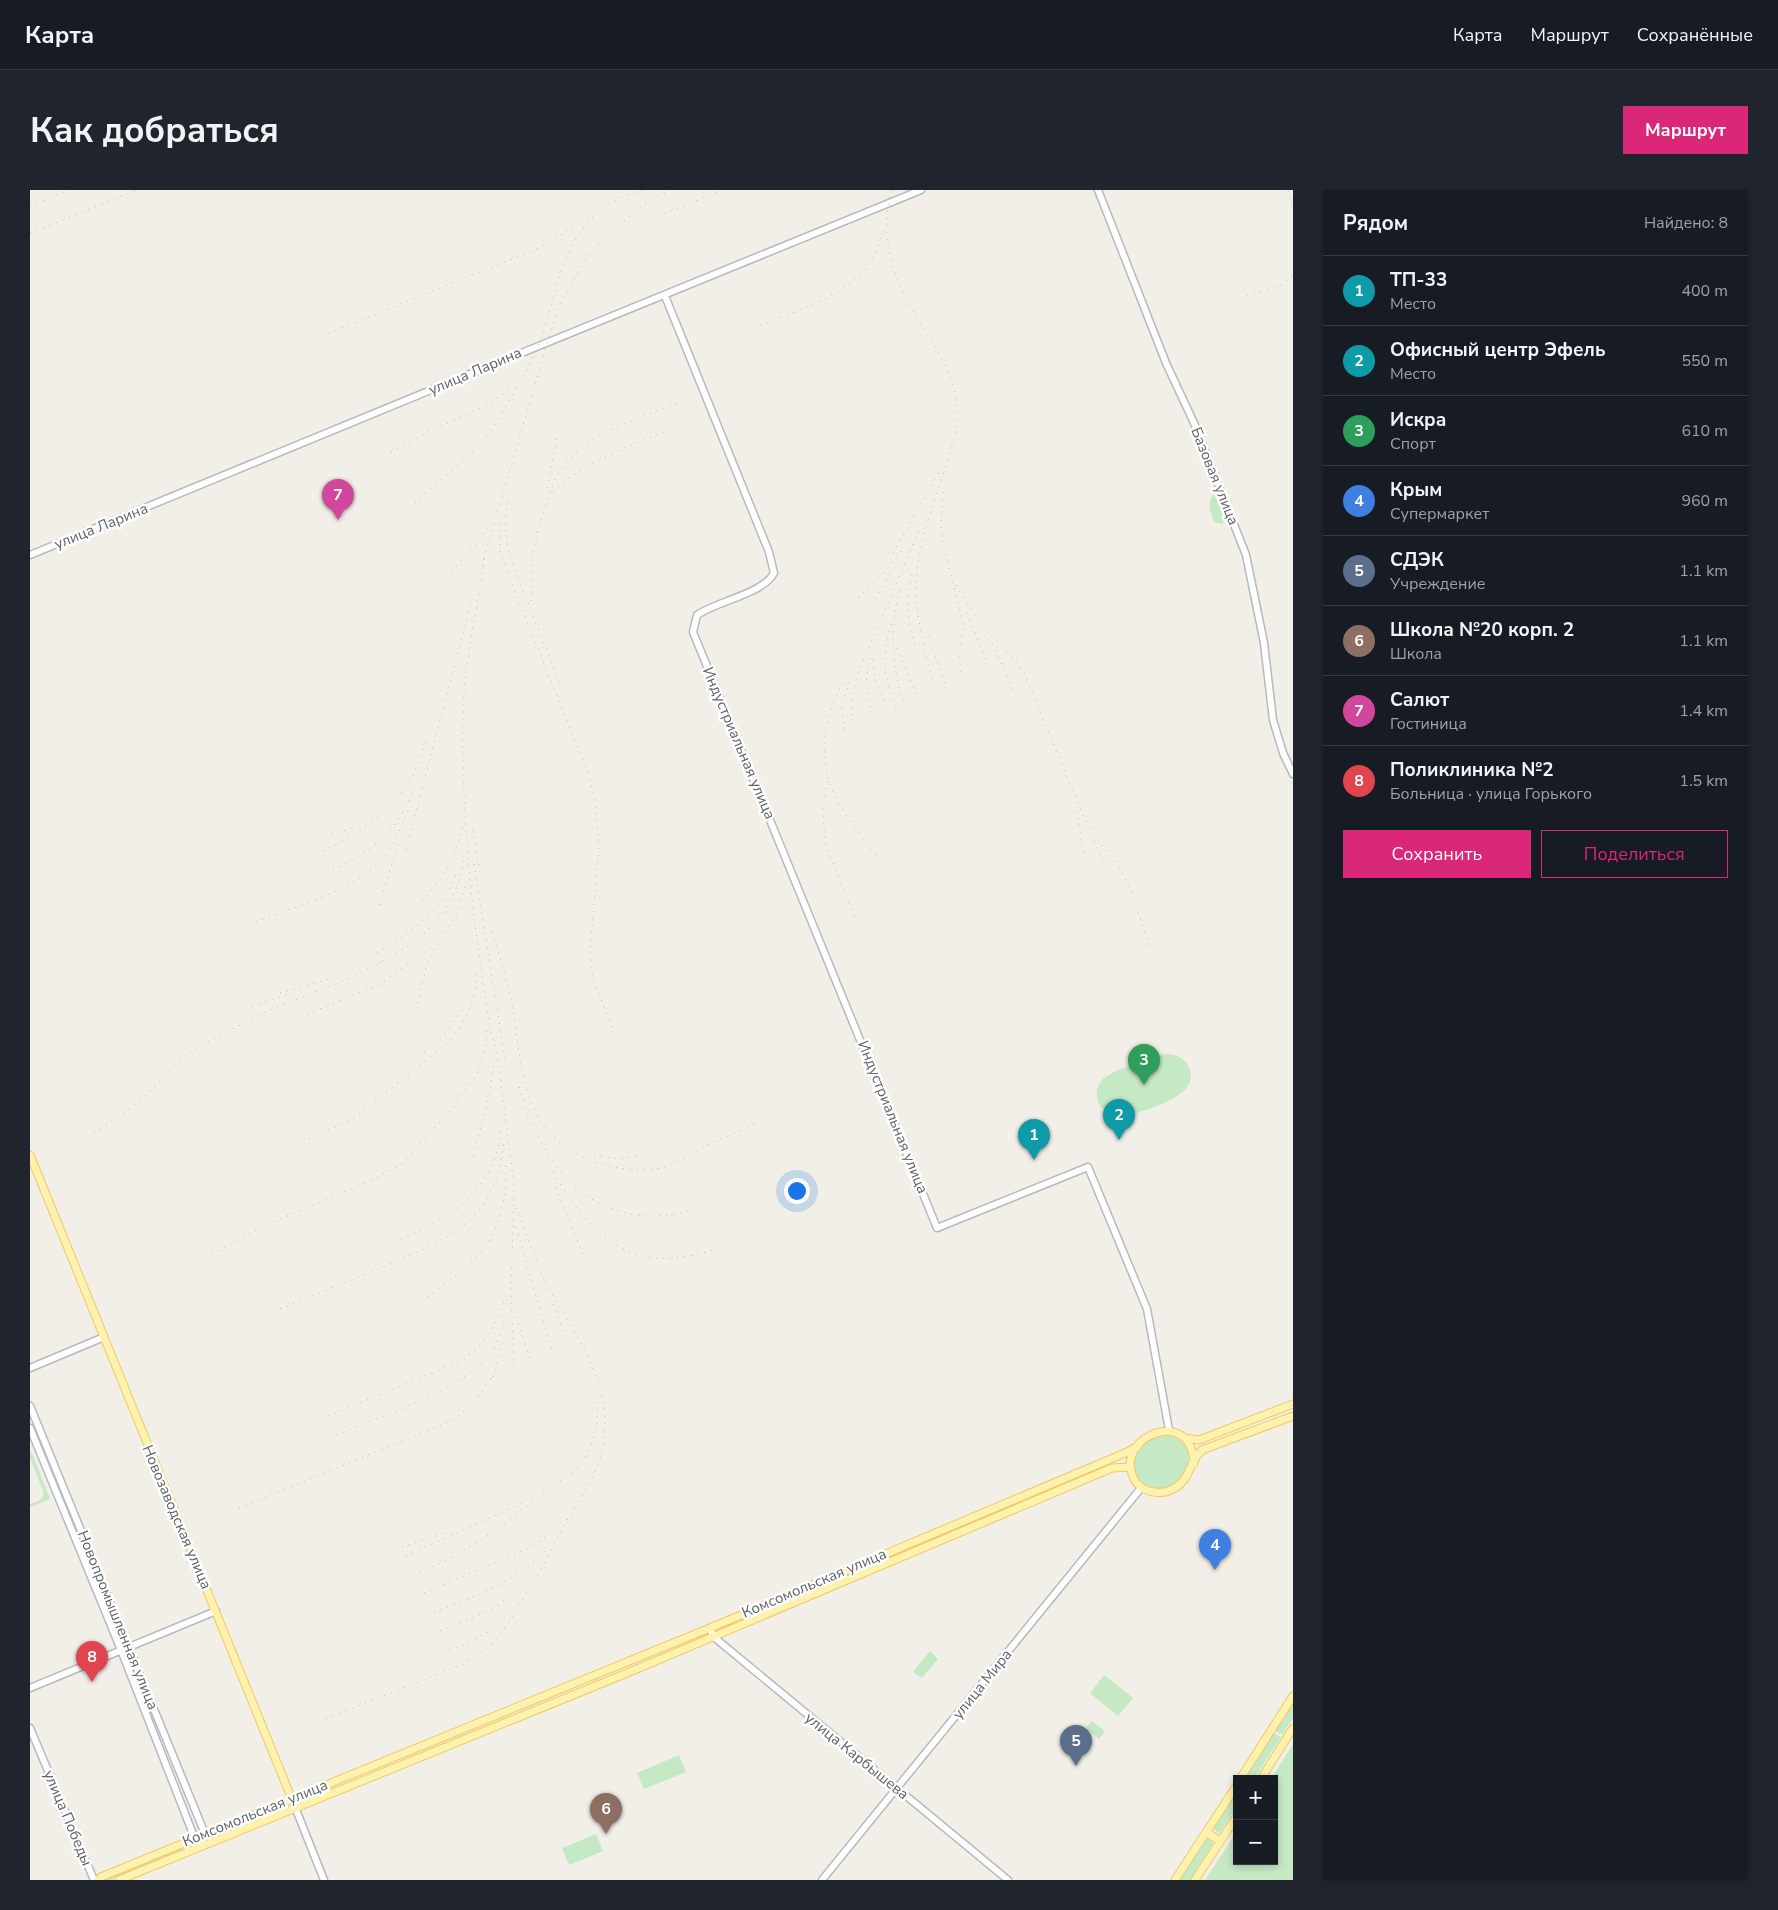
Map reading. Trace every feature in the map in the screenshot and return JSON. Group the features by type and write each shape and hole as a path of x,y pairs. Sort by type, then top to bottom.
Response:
{"main road":[{"name":"Новозаводская улица","path":"30,1155 133,1413 295,1807"},
{"path":"1293,1404 1199,1440 1184,1438 1169,1430 1151,1434 1138,1446 1130,1461 1134,1479 1141,1488 1161,1493 1174,1489 1184,1481 1202,1450 1293,1416"},
{"path":"1184,1438 1193,1454 1194,1463"},
{"name":"Комсомольская улица","path":"98,1880 101,1877 291,1798 710,1628 1138,1446"},
{"name":"Комсомольская улица","path":"119,1880 713,1636 1112,1468 1130,1467"},
{"path":"970,1518 973,1527"},
{"path":"810,1585 813,1594"},
{"path":"1243,1775 1293,1696"},
{"path":"489,1718 493,1727"},
{"path":"1264,1775 1293,1728"},
{"path":"414,1748 418,1758"},
{"path":"1176,1880 1233,1790"},
{"path":"1195,1880 1234,1820"},
{"path":"237,1821 241,1830"},
{"path":"1206,1832 1220,1841"}],"street":[{"name":"улица Ларина","path":"30,555 538,344 665,296 921,190"},
{"name":"Базовая улица","path":"1098,190 1166,363 1208,457 1246,555 1264,644 1273,720 1283,753 1293,774"},
{"name":"Индустриальная улица","path":"665,296 769,552 774,573 765,584 706,609 697,615 693,632 937,1228 1088,1167 1147,1309 1169,1430"},
{"path":"30,1368 104,1337"},
{"name":"Новопромышленная улица","path":"30,1406 205,1834"},
{"name":"Новопромышленная улица","path":"30,1428 122,1650 195,1838"},
{"name":"улица Мира","path":"822,1880 1141,1488"},
{"path":"30,1688 216,1611"},
{"name":"улица Карбышева","path":"710,1628 713,1636 1008,1880"},
{"name":"улица Победы","path":"30,1728 94,1880"},
{"name":"Новозаводская улица","path":"295,1807 324,1880"}],"green space":[{"path":"1213,494 1216,495 1226,519 1222,524 1214,522 1211,515 1210,505"},
{"path":"1164,1054 1177,1056 1187,1064 1191,1075 1189,1084 1183,1092 1162,1104 1123,1117 1115,1116 1103,1109 1099,1103 1097,1089 1105,1077 1141,1061"},
{"path":"1161,1434 1177,1439 1186,1447 1189,1458 1186,1470 1179,1480 1169,1487 1157,1490 1144,1486 1139,1482 1134,1471 1134,1465 1137,1453 1144,1443"},
{"path":"31,1451 50,1499 30,1507 30,1504 41,1500 44,1493 30,1458"},
{"path":"930,1651 938,1659 922,1678 914,1673 914,1670"},
{"path":"1104,1675 1133,1698 1118,1716 1090,1693"},
{"path":"1293,1701 1293,1718 1282,1735 1274,1730"},
{"path":"1092,1721 1105,1731 1099,1739 1086,1728"},
{"path":"1273,1732 1281,1737 1257,1775 1246,1775"},
{"path":"1293,1744 1293,1880 1205,1880 1233,1837 1233,1865 1278,1865 1278,1775 1274,1775"},
{"path":"679,1755 686,1772 644,1789 637,1773"},
{"path":"1233,1795 1233,1812 1221,1831 1217,1833 1213,1827"},
{"path":"596,1834 603,1851 569,1865 562,1848"},
{"path":"1207,1838 1213,1842 1212,1845 1190,1880 1179,1880"},
{"path":"192,1844 193,1848 113,1880 104,1880"}],"railway":[{"path":"30,206 69,190"},
{"path":"30,233 137,190"},
{"path":"415,503 468,455 494,426 518,386 538,346 560,274 580,232 595,215 616,200 642,190"},
{"path":"482,565 557,310 584,262 602,240 643,205 670,190"},
{"path":"664,214 722,190"},
{"path":"891,190 887,228 892,265 911,308 949,373 955,391 957,410 956,432 929,517 917,569 916,595 920,626 926,657 934,683"},
{"path":"1288,191 1293,209"},
{"path":"329,333 539,248 564,233 583,218"},
{"path":"754,328 814,304 834,294 851,282 866,268 877,251 883,230"},
{"path":"1247,296 1280,286 1293,275"},
{"path":"391,452 428,432 488,405 510,389"},
{"path":"537,533 554,482 576,452 607,431 678,403"},
{"path":"553,492 563,482 592,464 671,429"},
{"path":"547,488 557,437"},
{"path":"893,553 940,471"},
{"path":"943,492 941,524 943,544 964,626 959,656 961,673"},
{"path":"507,502 505,528 510,557 562,689"},
{"path":"451,571 479,542 491,522"},
{"path":"499,523 500,550 509,577 588,773 595,800 599,846 590,952 593,978 614,1032"},
{"path":"531,601 531,560 539,527"},
{"path":"852,715 852,699 857,676 920,528"},
{"path":"858,598 889,567 904,548"},
{"path":"484,559 464,694 464,793 466,833 479,953 491,1032 497,1052 514,1184 511,1295 514,1367"},
{"path":"875,599 893,569"},
{"path":"912,575 908,611 915,646"},
{"path":"956,585 982,627 1018,663 1025,675 1082,813 1098,841 1118,865 1131,891 1150,948"},
{"path":"900,590 894,618 893,647 897,676 904,704"},
{"path":"406,850 472,599"},
{"path":"967,613 987,662"},
{"path":"891,624 886,647 885,667 892,698 897,709"},
{"path":"928,636 945,683"},
{"path":"992,644 1015,693"},
{"path":"897,648 918,698"},
{"path":"870,658 866,681 871,710"},
{"path":"873,660 875,680 884,701"},
{"path":"845,730 841,706 851,677"},
{"path":"843,683 836,696 827,725 825,741 827,772 841,807 877,857"},
{"path":"323,851 358,831 388,808 410,779 426,741"},
{"path":"827,781 823,810 825,843 856,921"},
{"path":"333,870 360,855 381,839 398,819 413,792"},
{"path":"256,922 341,889 371,870 391,847 408,810"},
{"path":"1077,811 1082,846 1086,858"},
{"path":"422,901 436,884 453,857 462,826"},
{"path":"331,834 356,827"},
{"path":"473,830 479,869"},
{"path":"379,905 400,838"},
{"path":"1094,841 1103,863"},
{"path":"377,964 409,946 435,923 454,894 464,859"},
{"path":"474,864 505,1059"},
{"path":"377,953 401,938 424,920 442,900 456,874"},
{"path":"416,1010 427,963 457,914 465,886"},
{"path":"492,932 510,996 522,1071 529,1096 543,1125 569,1149 584,1158 601,1164 637,1170 655,1169 674,1163 703,1147 755,1124"},
{"path":"307,1014 379,985 433,946"},
{"path":"94,1133 133,1107 189,1052 267,1011 353,977 383,961"},
{"path":"309,1139 353,1119 451,1040 470,1008 477,972"},
{"path":"280,993 329,979"},
{"path":"252,1006 288,994"},
{"path":"424,1052 445,1033 465,1005"},
{"path":"212,1254 268,1224 368,1182 402,1164 454,1106 478,1072 486,1045 487,1028"},
{"path":"473,1156 490,1092 494,1062"},
{"path":"519,1087 529,1118"},
{"path":"529,1110 539,1137 553,1161 569,1182 589,1198 612,1209 637,1215 664,1215 693,1210"},
{"path":"401,1239 441,1219 474,1192 486,1176 495,1158 500,1136 501,1112"},
{"path":"280,1309 429,1246 467,1222 481,1207 492,1189 500,1166 504,1138"},
{"path":"594,1155 618,1159 642,1155"},
{"path":"427,1297 463,1270 488,1243 502,1210 506,1164"},
{"path":"553,1172 583,1216 600,1233 618,1246 638,1255 661,1258 686,1256 715,1249"},
{"path":"556,1188 583,1254"},
{"path":"516,1208 545,1283"},
{"path":"516,1227 553,1354"},
{"path":"449,1650 488,1632 502,1622 517,1606 533,1583 589,1483 602,1453 605,1419 600,1388 587,1354 542,1276"},
{"path":"328,1416 463,1360 479,1346 491,1330 500,1313 507,1292"},
{"path":"553,1304 564,1334"},
{"path":"516,1317 531,1362"},
{"path":"337,1435 420,1401 461,1379 491,1353 504,1321"},
{"path":"493,1377 505,1334"},
{"path":"239,1508 454,1420 477,1399 496,1370"},
{"path":"420,1573 459,1554 490,1534 575,1470 586,1455 594,1437 597,1419 597,1400"},
{"path":"406,1556 525,1502"},
{"path":"424,1593 529,1548 540,1541 562,1521"},
{"path":"402,1547 447,1532"},
{"path":"434,1612 493,1588 521,1571 545,1551"},
{"path":"440,1631 477,1616 499,1604 520,1588 529,1578"},
{"path":"326,1719 465,1663 494,1642 513,1616"}],"place":[{"name":"Салют","path":"338,520"},
{"name":"Искра","path":"1144,1085"},
{"name":"Офисный центр Эфель","path":"1119,1140"},
{"name":"ТП-33","path":"1034,1160"},
{"name":"Крым","path":"1215,1570"},
{"name":"Поликлиника №2","path":"92,1682"},
{"name":"СДЭК","path":"1076,1766"},
{"name":"Школа №20 корп. 2","path":"606,1834"}]}
